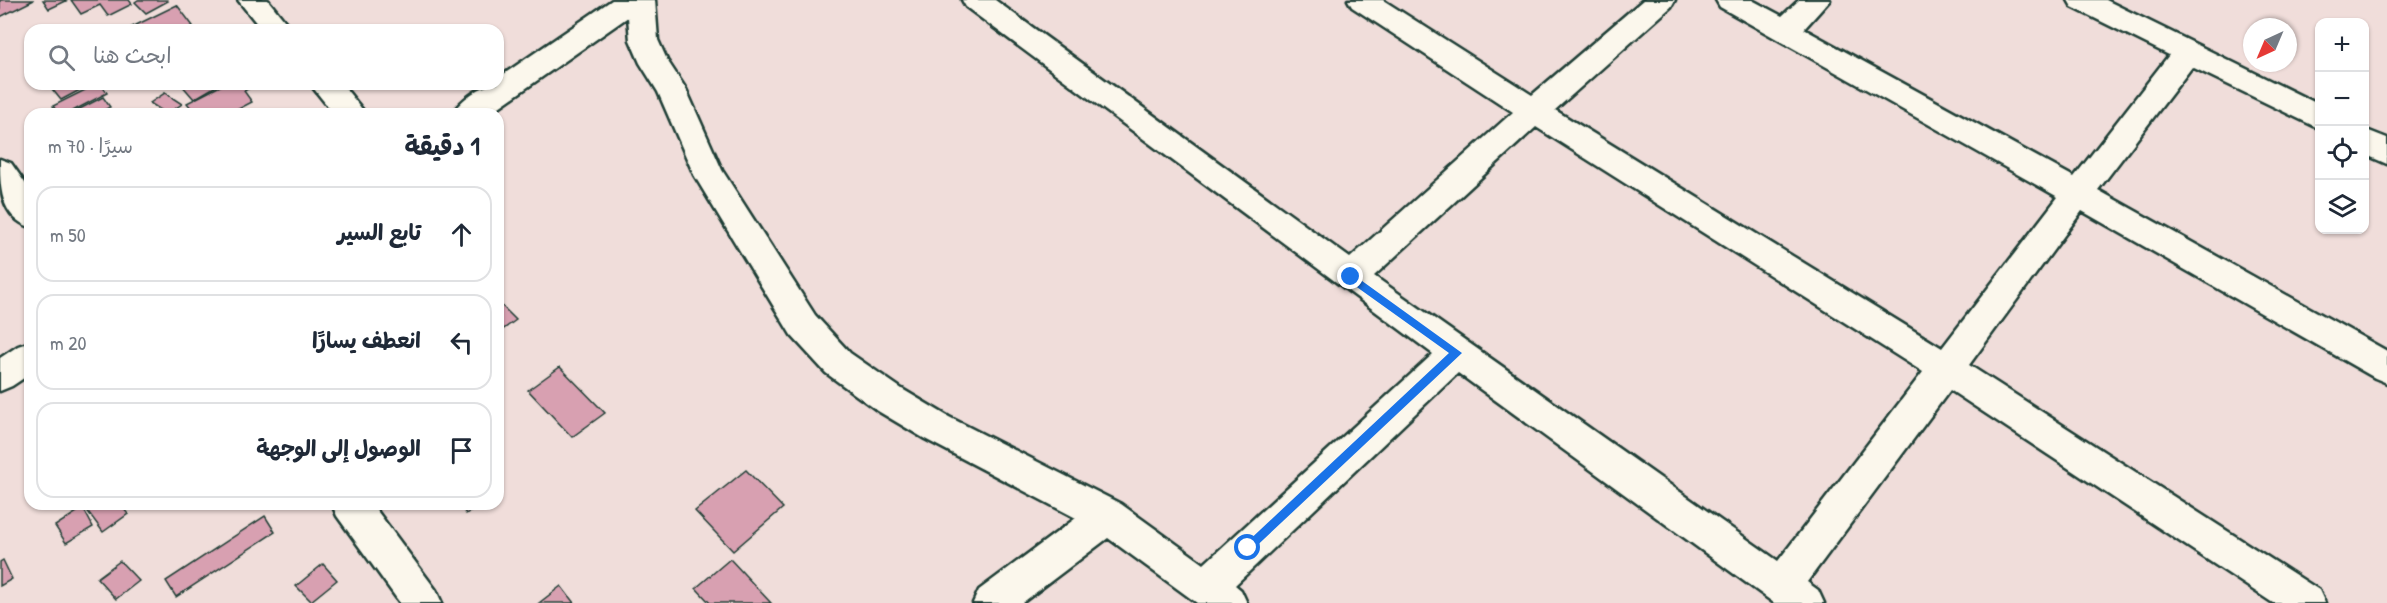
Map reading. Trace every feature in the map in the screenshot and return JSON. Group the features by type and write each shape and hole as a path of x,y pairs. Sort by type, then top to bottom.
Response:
{"street":[{"path":"252,0 273,24"},
{"path":"504,88 632,0"},
{"path":"641,0 644,40 654,63 671,89 709,175 803,325 838,363 890,400 937,428 1108,516 1217,595 1457,353"},
{"path":"976,0 1351,277 1794,595 1947,369 2187,52"},
{"path":"1362,0 1534,111 1947,369 2306,603"},
{"path":"1351,277 1534,111 1661,0"},
{"path":"1730,0 2387,368"},
{"path":"1786,30 1816,0"},
{"path":"2094,2 2187,52 2315,116"},
{"path":"330,90 346,108"},
{"path":"476,108 502,90"},
{"path":"2369,143 2387,152"},
{"path":"0,171 24,206"},
{"path":"0,376 24,360"},
{"path":"354,510 423,603"},
{"path":"992,603 1108,516"}],"building":[{"path":"0,0 34,0 0,17"},
{"path":"43,0 68,0 49,9"},
{"path":"71,0 129,0 132,4 108,16 100,5 81,14"},
{"path":"138,0 168,1 146,13 135,2"},
{"path":"177,5 191,24 138,24"},
{"path":"53,90 80,90 61,100"},
{"path":"85,90 105,90 107,93 78,108 54,108 53,106"},
{"path":"186,90 209,90 194,99"},
{"path":"212,90 246,90 244,91 252,102 240,108 191,108 187,103"},
{"path":"165,93 182,104 176,108 158,108 150,103"},
{"path":"103,97 110,107 108,108 82,108"},
{"path":"504,308 516,320 504,329"},
{"path":"560,367 605,413 572,437 528,390"},
{"path":"746,470 783,508 733,551 695,511"},
{"path":"80,510 84,510 93,527 66,543 55,526"},
{"path":"87,510 125,510 128,514 103,532"},
{"path":"265,516 275,532 176,597 166,581"},
{"path":"730,559 771,603 710,603 696,588"},
{"path":"3,560 12,579 0,586 0,562"},
{"path":"120,561 139,581 116,599 97,578"},
{"path":"323,564 337,580 311,601 296,586"},
{"path":"561,586 574,603 539,603"}],"route":[{"path":"1248,548 1457,353 1351,277"}]}
